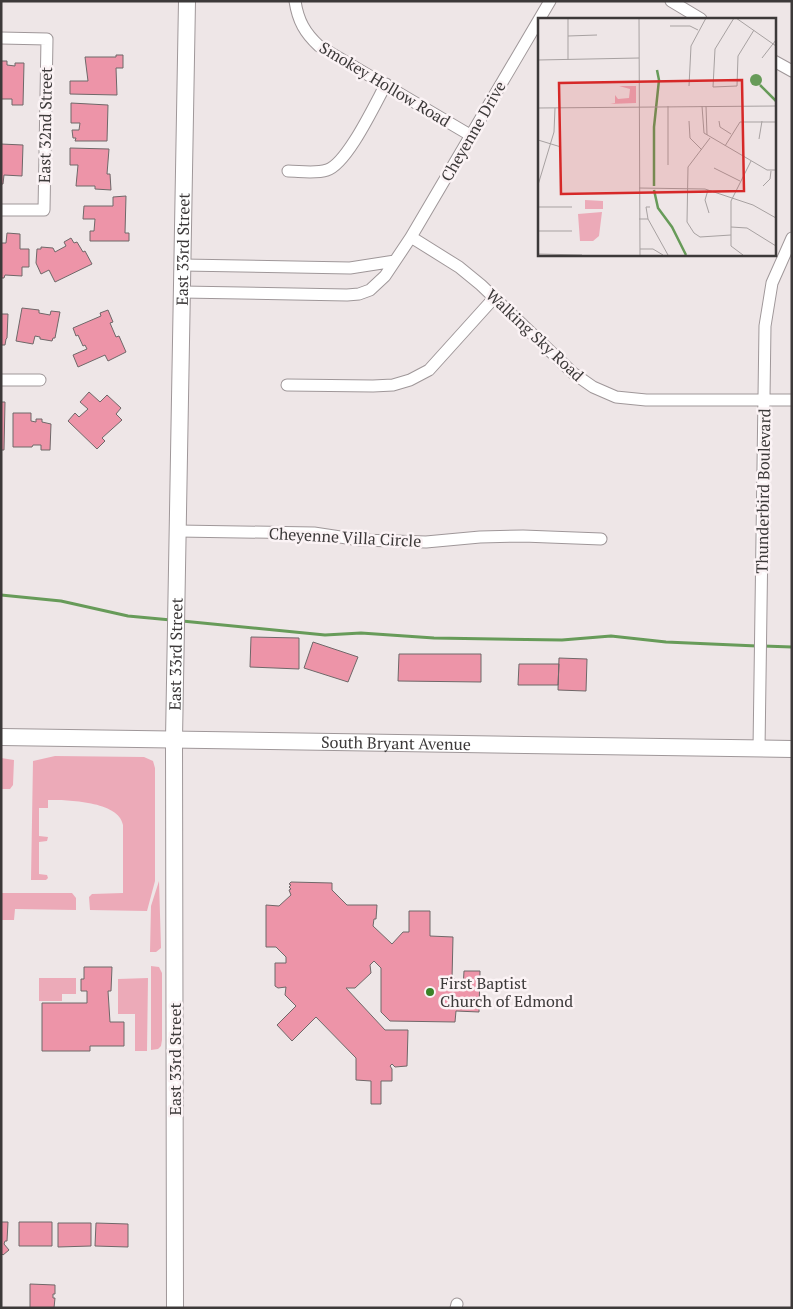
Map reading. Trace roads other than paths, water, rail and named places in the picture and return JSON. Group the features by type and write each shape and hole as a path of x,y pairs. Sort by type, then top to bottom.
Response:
{"street":[{"name":"East 33rd Street","path":"175,1308 174,739 187,1"},
{"name":"Smokey Hollow Road","path":"295,1 305,32 319,46 470,135"},
{"name":"Cheyenne Drive","path":"540,18 550,1"},
{"path":"670,1 698,18"},
{"name":"Cheyenne Drive","path":"182,292 347,295 359,294 370,290 378,284 411,237 538,21"},
{"name":"East 32nd Street","path":"1,38 47,39 44,210 1,210"},
{"path":"776,62 792,71"},
{"path":"288,171 326,171 335,166 350,148 386,84"},
{"name":"Walking Sky Road","path":"411,237 459,267 481,285 573,373 592,387 616,397 646,400 792,400"},
{"name":"Thunderbird Boulevard","path":"759,748 766,318 772,283 786,264 792,238"},
{"path":"183,265 350,268 395,260"},
{"path":"287,384 373,386 393,385 410,380 429,370 494,298"},
{"path":"1,380 40,380"},
{"name":"Cheyenne Villa Circle","path":"178,531 314,533 360,540 426,542 480,537 523,536 601,540"},
{"name":"South Bryant Avenue","path":"1,737 792,749"}],"waterway":[{"path":"1,595 61,601 128,616 171,620"},
{"path":"182,621 325,635 361,633 434,638 562,640 611,636 666,642 757,646"},
{"path":"763,646 792,647"}],"place":[{"name":"First Baptist Church of Edmond","path":"430,992"}]}
